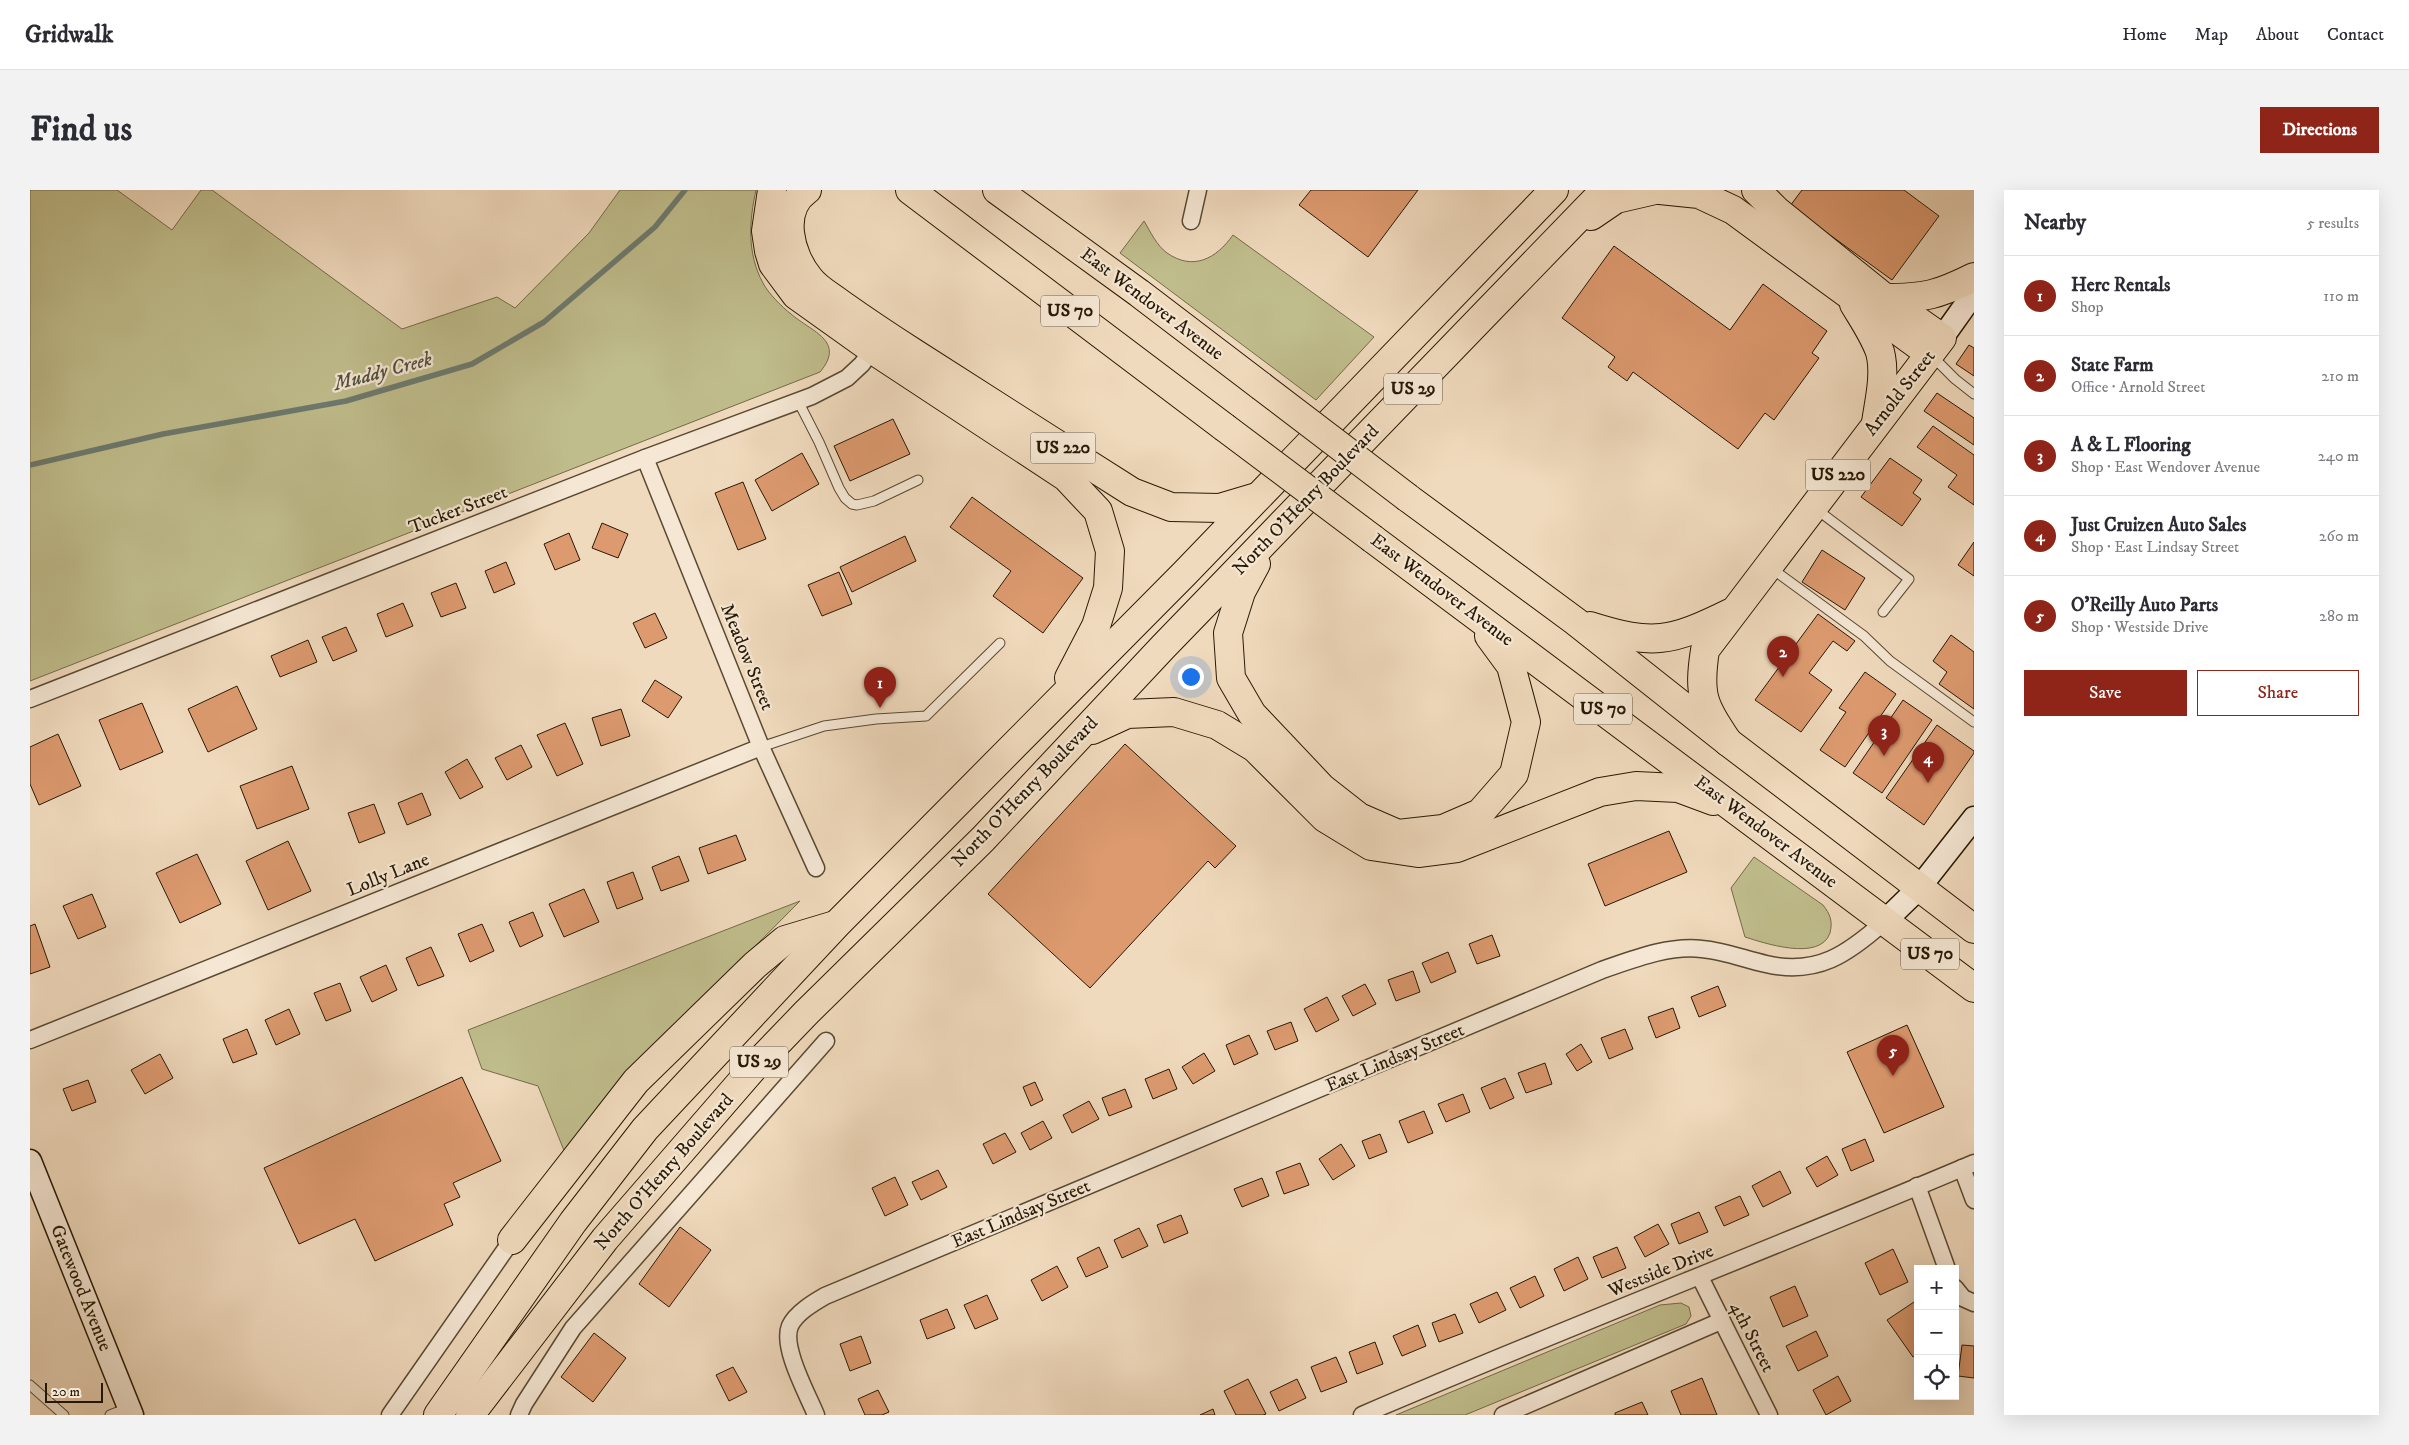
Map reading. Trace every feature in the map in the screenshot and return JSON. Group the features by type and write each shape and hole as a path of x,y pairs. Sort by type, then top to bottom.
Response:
{"highway":[{"path":"772,190 766,231 773,264 796,295 817,312 878,342 1066,477 1098,511 1110,551 1108,588 1096,626 1057,702"},
{"name":"US 220","path":"807,190 801,194 794,205 788,228 791,245 798,260 809,278 878,342 1132,492 1171,508 1220,508 1259,497"},
{"name":"East Wendover Avenue","path":"997,190 1139,293 1408,498 1575,621 1728,742 1974,929"},
{"path":"1479,268 1516,216 1525,190"},
{"name":"North O'Henry Boulevard","path":"438,1415 573,1222 645,1129 837,924 1259,497 1554,190"},
{"name":"North O'Henry Boulevard","path":"470,1415 605,1239 755,1066 806,1013 983,839 1079,736 1605,190"},
{"path":"1557,240 1616,199 1656,190"},
{"path":"1660,190 1699,194 1733,210 1849,296 1936,346"},
{"path":"1756,190 1777,211 1885,298 1936,346"},
{"name":"East Wendover Avenue","path":"908,191 1736,808 1974,988"},
{"path":"1885,298 1915,298 1944,293 1974,277"},
{"path":"1849,296 1872,332 1880,354 1882,373 1876,423"},
{"name":"Arnold Street","path":"1733,611 1936,346"},
{"path":"1269,538 1240,592 1228,633 1231,678 1252,714 1322,788 1359,817 1398,834 1443,829 1480,813 1514,774 1526,722 1511,666 1470,610"},
{"path":"1575,621 1624,637 1656,639 1690,632 1733,611"},
{"name":"US 220","path":"1728,742 1706,708 1700,680 1705,650 1733,611"},
{"path":"1079,736 1127,714 1174,712 1217,725 1255,748 1325,818 1371,846 1418,853 1458,848 1600,792 1636,786 1678,788 1736,808"},
{"path":"512,1240 636,1081 756,965 785,940 837,924"}],"street":[{"path":"1191,221 1198,190"},
{"name":"Arnold Street","path":"1936,346 1974,293"},
{"name":"Tucker Street","path":"30,699 645,458 798,401 847,378 862,364 878,342"},
{"name":"Meadow Street","path":"645,458 761,746 816,868"},
{"name":"Lolly Lane","path":"30,1040 761,746"},
{"name":"East Lindsay Street","path":"816,1415 789,1350 788,1338 790,1326 810,1305 825,1296 1602,970 1658,953 1701,948 1726,952 1784,968 1821,964 1841,956 1861,943 1919,888 1974,818"},
{"path":"519,1415 524,1404 573,1328 826,1041"},
{"path":"1968,1166 1974,1200"},
{"name":"Westside Drive","path":"1362,1415 1480,1364 1700,1277 1968,1166"},
{"name":"Gatewood Avenue","path":"31,1168 124,1413"},
{"path":"1917,1186 1946,1265"},
{"path":"390,1415 512,1240"},
{"name":"4th Street","path":"1700,1277 1769,1415"},
{"path":"1959,1293 1963,1298 1974,1303"},
{"path":"1503,1415 1721,1321"}],"lane":[{"path":"1936,346 1955,379 1974,394"},
{"path":"798,401 819,442 838,488 852,504 857,505 874,501 918,480"},
{"path":"1813,508 1909,578 1883,612"},
{"path":"1768,566 1864,636 1890,661 1974,722"},
{"path":"761,746 824,726 876,719 926,716 1000,643"},
{"path":"30,1384 64,1415"}],"shaded area":[{"path":"30,190 117,190 172,230 201,190 212,190 402,329 497,297 515,308 589,233 620,190 756,190 751,237 754,261 758,272 765,287 780,304 823,338 828,345 829,352 827,361 820,372 30,681"},
{"path":"1144,221 1163,250 1186,261 1195,262 1212,256 1233,235 1374,337 1316,400 1120,253"},
{"path":"1754,857 1823,905 1831,921 1830,933 1824,942 1815,947 1804,949 1778,946 1745,937 1731,888"},
{"path":"800,901 661,1041 565,1153 538,1086 482,1069 468,1030"},
{"path":"1681,1303 1689,1307 1691,1316 1686,1324 1465,1415 1396,1415 1660,1305"}],"building":[{"path":"1311,190 1418,190 1368,257 1299,205"},
{"path":"1802,190 1904,190 1939,216 1892,280 1790,206"},
{"path":"1614,246 1730,330 1763,284 1827,331 1812,353 1819,358 1774,420 1765,413 1738,449 1633,372 1627,381 1608,367 1615,357 1562,318"},
{"path":"1969,345 1974,348 1974,376 1956,364"},
{"path":"1937,393 1974,418 1974,445 1924,411"},
{"path":"893,419 910,454 850,481 834,446"},
{"path":"1933,426 1974,455 1974,505 1948,487 1957,475 1917,447"},
{"path":"802,453 819,484 772,511 755,480"},
{"path":"1890,458 1922,480 1913,493 1921,499 1902,526 1861,497"},
{"path":"743,482 766,539 738,550 715,493"},
{"path":"972,497 1083,578 1043,633 993,596 1011,571 950,527"},
{"path":"602,523 628,534 618,558 592,548"},
{"path":"569,533 580,560 555,570 544,544"},
{"path":"905,536 916,561 852,592 840,567"},
{"path":"1974,542 1974,576 1958,565"},
{"path":"1822,550 1865,578 1845,610 1802,582"},
{"path":"506,562 515,584 494,593 485,571"},
{"path":"839,572 852,604 822,616 808,585"},
{"path":"456,583 466,608 441,617 431,593"},
{"path":"403,603 413,626 386,637 377,614"},
{"path":"655,613 667,638 645,648 633,623"},
{"path":"1818,614 1855,641 1847,651 1833,641 1809,673 1832,690 1801,732 1755,700"},
{"path":"346,627 357,651 333,661 322,637"},
{"path":"1951,635 1974,652 1974,709 1939,684 1947,672 1933,661"},
{"path":"308,640 317,662 280,677 271,656"},
{"path":"1865,672 1896,694 1845,767 1820,750 1846,712 1839,708"},
{"path":"655,680 682,697 668,718 642,701"},
{"path":"237,686 257,729 208,752 188,709"},
{"path":"1903,700 1932,720 1882,793 1853,773"},
{"path":"142,703 163,752 120,770 99,720"},
{"path":"621,709 630,736 601,746 592,718"},
{"path":"565,723 583,764 557,776 537,735"},
{"path":"1937,725 1974,751 1974,753 1924,825 1886,798"},
{"path":"58,734 81,786 39,805 30,784 30,747"},
{"path":"1125,744 1236,846 1215,868 1208,861 1090,988 988,894"},
{"path":"521,745 532,767 507,780 495,758"},
{"path":"467,759 483,787 460,799 445,772"},
{"path":"292,766 309,809 257,829 240,786"},
{"path":"422,793 431,815 407,825 398,803"},
{"path":"374,804 385,833 359,843 348,813"},
{"path":"1669,831 1687,872 1605,906 1588,864"},
{"path":"736,835 746,860 708,874 699,848"},
{"path":"288,841 311,891 268,910 246,861"},
{"path":"197,854 221,904 180,923 156,873"},
{"path":"679,856 689,881 661,891 652,867"},
{"path":"633,872 643,899 617,909 607,882"},
{"path":"584,889 599,922 564,937 549,904"},
{"path":"92,894 106,927 78,939 63,906"},
{"path":"533,912 543,936 520,947 509,922"},
{"path":"35,924 50,967 30,974 30,926"},
{"path":"482,924 494,951 470,962 458,934"},
{"path":"1492,935 1500,956 1477,964 1469,944"},
{"path":"431,947 444,976 418,986 406,958"},
{"path":"1448,952 1456,972 1431,983 1422,963"},
{"path":"386,965 397,990 372,1002 360,977"},
{"path":"1413,971 1420,992 1396,1001 1388,980"},
{"path":"340,983 351,1011 326,1021 314,993"},
{"path":"1365,984 1376,1004 1353,1016 1342,996"},
{"path":"1718,986 1726,1006 1699,1017 1691,997"},
{"path":"1327,997 1339,1020 1316,1032 1304,1009"},
{"path":"1673,1008 1680,1028 1656,1038 1648,1017"},
{"path":"289,1009 300,1034 276,1045 265,1020"},
{"path":"1291,1022 1298,1041 1275,1050 1267,1031"},
{"path":"1907,1025 1944,1107 1884,1133 1847,1052"},
{"path":"247,1029 257,1054 233,1063 223,1039"},
{"path":"1625,1029 1633,1049 1609,1059 1601,1038"},
{"path":"1249,1035 1258,1054 1234,1065 1226,1045"},
{"path":"1581,1044 1592,1062 1577,1071 1566,1054"},
{"path":"1204,1053 1215,1071 1193,1084 1182,1067"},
{"path":"160,1054 173,1078 145,1094 131,1070"},
{"path":"1545,1063 1552,1084 1526,1093 1518,1073"},
{"path":"1169,1069 1177,1089 1153,1099 1145,1079"},
{"path":"462,1077 501,1161 453,1183 460,1197 444,1204 453,1225 375,1261 355,1219 299,1244 264,1168"},
{"path":"1505,1078 1514,1098 1490,1109 1481,1088"},
{"path":"88,1080 96,1102 72,1111 63,1089"},
{"path":"1035,1082 1043,1100 1031,1106 1023,1087"},
{"path":"1125,1089 1132,1107 1109,1116 1102,1098"},
{"path":"1463,1094 1470,1112 1446,1122 1438,1104"},
{"path":"1089,1101 1099,1119 1072,1133 1063,1115"},
{"path":"1424,1111 1433,1133 1408,1143 1399,1121"},
{"path":"1043,1121 1052,1138 1030,1150 1021,1133"},
{"path":"1005,1133 1016,1152 993,1164 983,1144"},
{"path":"1380,1134 1387,1152 1369,1159 1362,1141"},
{"path":"1865,1139 1874,1161 1851,1171 1842,1149"},
{"path":"1341,1144 1355,1166 1333,1180 1319,1159"},
{"path":"1827,1156 1838,1175 1817,1187 1806,1168"},
{"path":"1300,1163 1309,1185 1284,1194 1276,1172"},
{"path":"938,1170 947,1187 921,1200 912,1182"},
{"path":"1780,1171 1791,1193 1763,1207 1752,1186"},
{"path":"895,1177 908,1205 885,1216 872,1188"},
{"path":"1262,1178 1269,1196 1242,1207 1234,1189"},
{"path":"1740,1196 1749,1215 1724,1226 1715,1207"},
{"path":"1699,1212 1708,1232 1679,1244 1671,1224"},
{"path":"1181,1215 1188,1233 1164,1243 1157,1225"},
{"path":"1658,1224 1669,1244 1645,1257 1634,1237"},
{"path":"680,1227 711,1250 669,1307 639,1284"},
{"path":"1139,1228 1148,1246 1122,1258 1114,1240"},
{"path":"1099,1247 1108,1267 1086,1277 1077,1258"},
{"path":"1617,1247 1626,1268 1602,1278 1593,1257"},
{"path":"1893,1249 1908,1282 1880,1295 1865,1263"},
{"path":"1578,1257 1588,1279 1564,1291 1554,1269"},
{"path":"1057,1266 1068,1287 1042,1301 1031,1280"},
{"path":"1535,1276 1544,1296 1520,1308 1510,1288"},
{"path":"1795,1286 1808,1316 1783,1327 1770,1297"},
{"path":"1497,1292 1506,1310 1479,1323 1470,1304"},
{"path":"987,1295 998,1319 975,1329 964,1305"},
{"path":"1914,1302 1914,1356 1913,1357 1887,1320"},
{"path":"947,1309 955,1328 927,1339 920,1320"},
{"path":"1455,1314 1463,1333 1439,1342 1432,1323"},
{"path":"1418,1325 1426,1346 1402,1356 1393,1336"},
{"path":"1816,1331 1828,1356 1798,1371 1786,1346"},
{"path":"594,1333 626,1358 593,1402 561,1377"},
{"path":"861,1336 871,1363 850,1371 840,1344"},
{"path":"1375,1342 1383,1364 1357,1374 1349,1352"},
{"path":"1962,1345 1974,1346 1974,1378 1959,1376"},
{"path":"1336,1357 1347,1382 1321,1392 1311,1367"},
{"path":"733,1367 747,1392 729,1401 716,1375"},
{"path":"1838,1376 1851,1401 1826,1415 1813,1390"},
{"path":"1702,1378 1717,1415 1681,1415 1671,1391"},
{"path":"1248,1379 1266,1414 1236,1415 1224,1391"},
{"path":"1297,1379 1306,1398 1279,1411 1270,1392"},
{"path":"878,1390 889,1412 882,1415 865,1415 858,1399"},
{"path":"1642,1402 1648,1415 1615,1415 1615,1413"},
{"path":"1213,1409 1215,1415 1200,1415"}],"waterway":[{"name":"Muddy Creek","path":"30,465 163,434 346,401 472,364 544,322 655,227 685,190"}],"place":[{"name":"State Farm","path":"1783,677"},
{"name":"Herc Rentals","path":"880,708"},
{"name":"A & L Flooring","path":"1884,756"},
{"name":"Just Cruizen Auto Sales","path":"1928,783"},
{"name":"O'Reilly Auto Parts","path":"1893,1076"}]}
